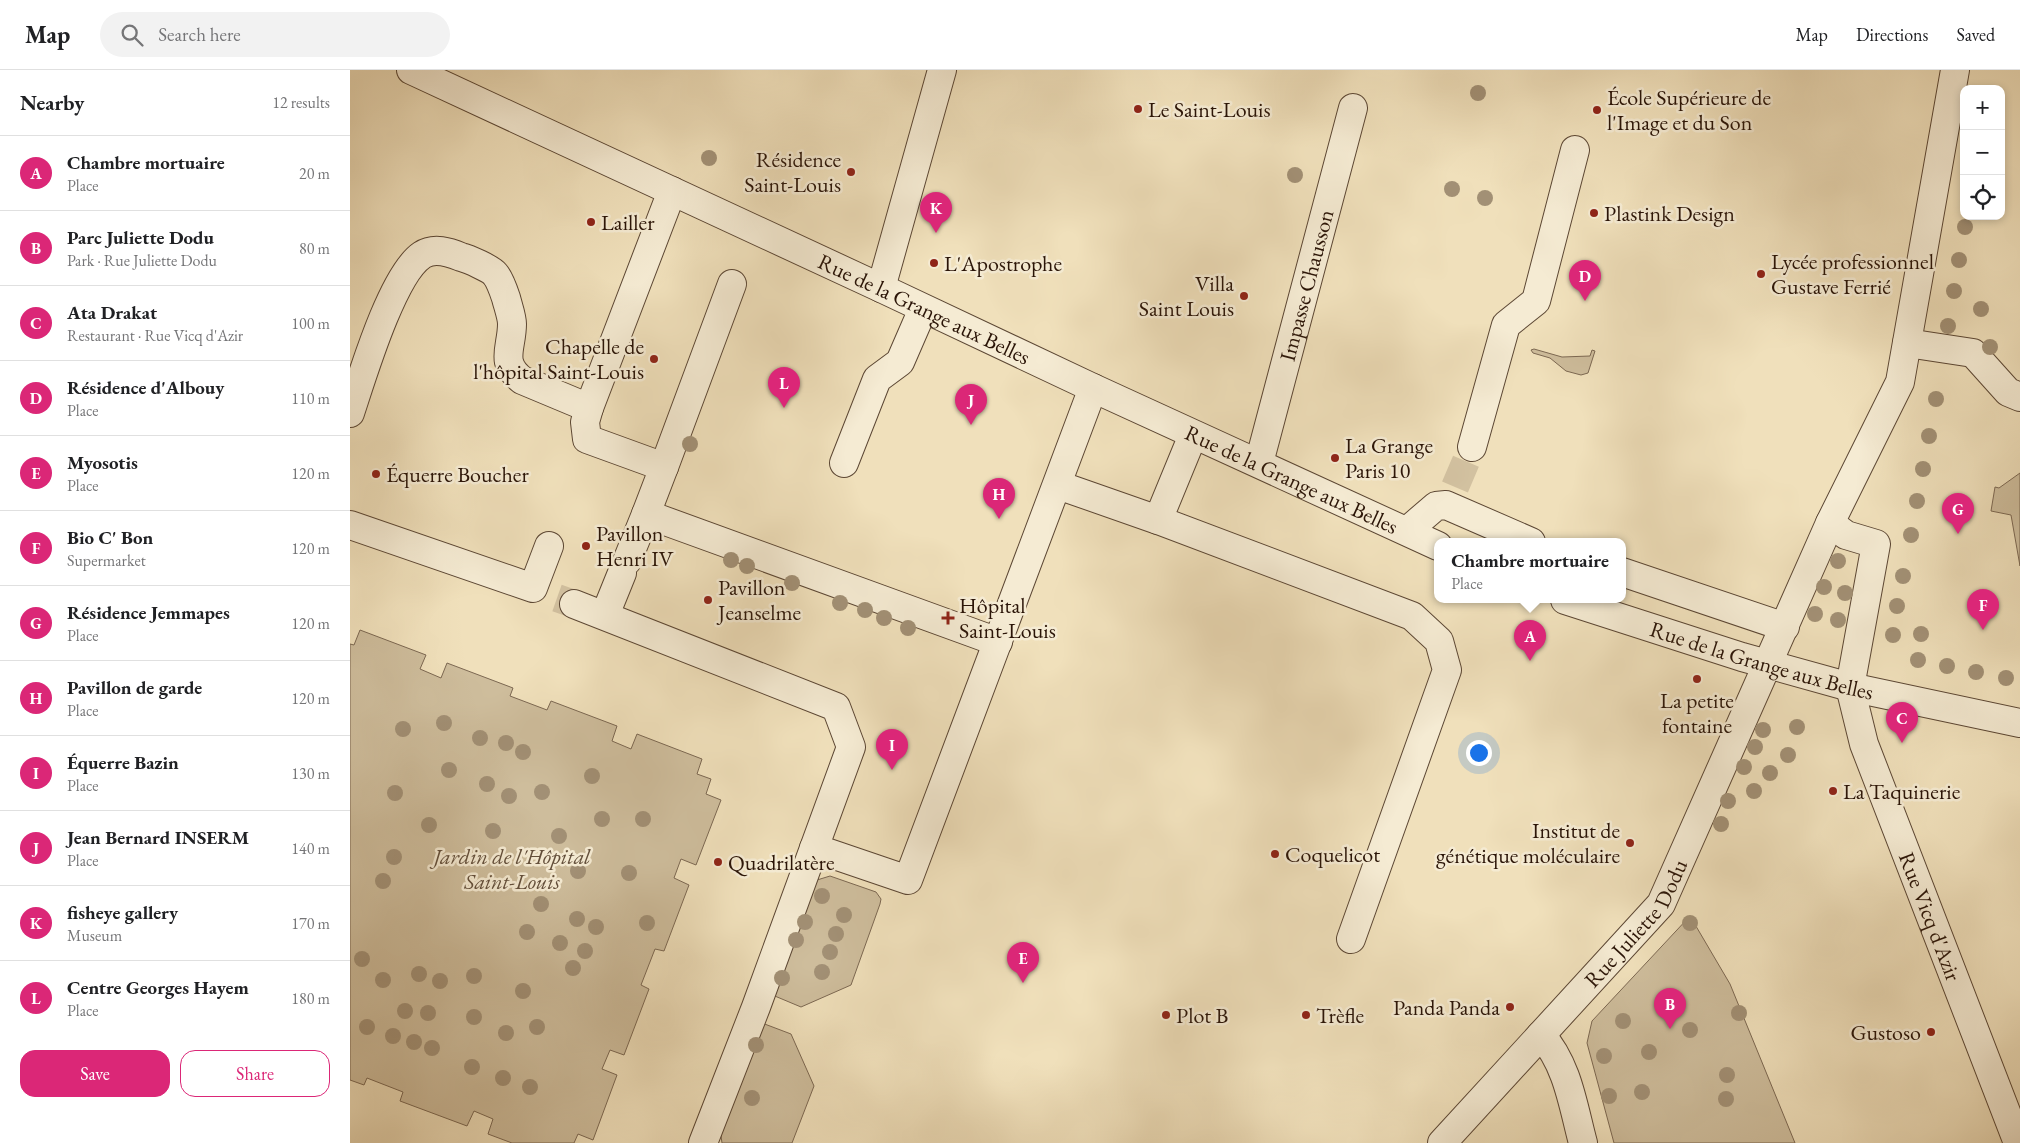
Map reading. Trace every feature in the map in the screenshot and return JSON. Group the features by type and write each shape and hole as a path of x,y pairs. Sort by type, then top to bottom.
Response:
{"street":[{"name":"Rue de la Grange aux Belles","path":"411,70 1193,435 1259,463 1434,544"},
{"path":"881,288 942,70"},
{"name":"Rue Juliette Dodu","path":"1442,1143 1661,904 1830,523 1900,382 1955,70"},
{"name":"Impasse Chausson","path":"1259,463 1353,108"},
{"path":"1472,447 1506,325 1536,301 1575,150"},
{"path":"664,466 587,439 585,422 672,191"},
{"path":"350,413 399,282 408,267 423,254 442,250 466,258 495,273 506,298 512,324 507,360 512,372 522,380 589,408"},
{"path":"605,615 646,514 732,284"},
{"path":"844,463 877,380 900,362 923,309"},
{"path":"1907,343 1972,353 2008,392 2020,397"},
{"path":"814,848 908,880 1093,388"},
{"path":"1158,520 1193,435"},
{"path":"1058,485 1158,520 1412,616 1439,641 1446,670 1351,939"},
{"path":"1407,531 1450,496 1524,538"},
{"path":"646,514 998,642"},
{"path":"1830,523 1846,535 1876,544 1850,687"},
{"path":"350,525 605,615 836,707 851,747 756,1007 703,1143"},
{"path":"549,546 555,597"},
{"path":"1626,573 1785,627"},
{"name":"Rue de la Grange aux Belles","path":"1574,603 1666,634 1850,687 2020,723"},
{"name":"Rue Vicq d'Azir","path":"1850,687 1864,744 2018,1143"},
{"path":"1541,1035 1552,1047 1562,1066 1584,1143"}],"green space":[{"path":"1534,349 1562,357 1590,356 1592,350 1595,351 1588,373 1581,375 1566,371 1550,358 1533,353 1531,350"},
{"path":"2020,473 2020,566 2011,515 1991,511 1995,487 1999,488"},
{"name":"Jardin de l'Hôpital Saint-Louis","path":"360,630 426,655 420,669 441,678 447,663 513,688 510,696 547,710 551,701 617,726 612,741 631,749 637,734 702,759 697,774 711,779 706,794 721,800 696,865 681,859 674,878 689,885 664,951 655,949 641,985 649,989 624,1055 610,1050 602,1069 617,1075 593,1140 578,1134 574,1143 512,1143 488,1134 493,1119 474,1111 467,1126 400,1101 403,1092 367,1078 364,1085 350,1080 350,644 354,645"},
{"path":"830,876 876,892 881,899 880,904 851,985 801,1007 770,994 817,880"},
{"path":"1690,916 1730,984 1795,1143 1614,1143 1587,1043 1592,1021"},
{"path":"762,1023 791,1034 814,1086 792,1143 722,1143 720,1129"}],"tunnel":[{"path":"1455,487 1472,447"},
{"path":"557,598 574,604"}],"place":[{"name":"Le Saint-Louis","path":"1138,109"},
{"name":"École Supérieure de l'Image et du Son","path":"1597,110"},
{"name":"Résidence Saint-Louis","path":"851,172"},
{"name":"Plastink Design","path":"1594,213"},
{"name":"Lailler","path":"591,222"},
{"name":"fisheye gallery","path":"936,233"},
{"name":"L'Apostrophe","path":"934,263"},
{"name":"Lycée professionnel Gustave Ferrié","path":"1761,274"},
{"name":"Villa Saint Louis","path":"1244,296"},
{"name":"Résidence d'Albouy","path":"1585,301"},
{"name":"Chapelle de l'hôpital Saint-Louis","path":"654,359"},
{"name":"Centre Georges Hayem","path":"784,408"},
{"name":"Jean Bernard INSERM","path":"971,425"},
{"name":"La Grange Paris 10","path":"1335,458"},
{"name":"Équerre Boucher","path":"376,474"},
{"name":"Pavillon de garde","path":"999,519"},
{"name":"Résidence Jemmapes","path":"1958,534"},
{"name":"Pavillon Henri IV","path":"586,546"},
{"name":"Pavillon Jeanselme","path":"708,600"},
{"name":"Hôpital Saint-Louis","path":"948,618"},
{"name":"Bio C' Bon","path":"1983,630"},
{"name":"Chambre mortuaire","path":"1530,661"},
{"name":"La petite fontaine","path":"1697,679"},
{"name":"Ata Drakat","path":"1902,743"},
{"name":"Équerre Bazin","path":"892,770"},
{"name":"La Taquinerie","path":"1833,791"},
{"name":"Institut de génétique moléculaire","path":"1630,843"},
{"name":"Coquelicot","path":"1275,854"},
{"name":"Quadrilatère","path":"718,862"},
{"name":"Myosotis","path":"1023,983"},
{"name":"Panda Panda","path":"1510,1007"},
{"name":"Plot B","path":"1166,1015"},
{"name":"Trèfle","path":"1306,1015"},
{"name":"Parc Juliette Dodu","path":"1670,1029"},
{"name":"Gustoso","path":"1931,1032"}]}
